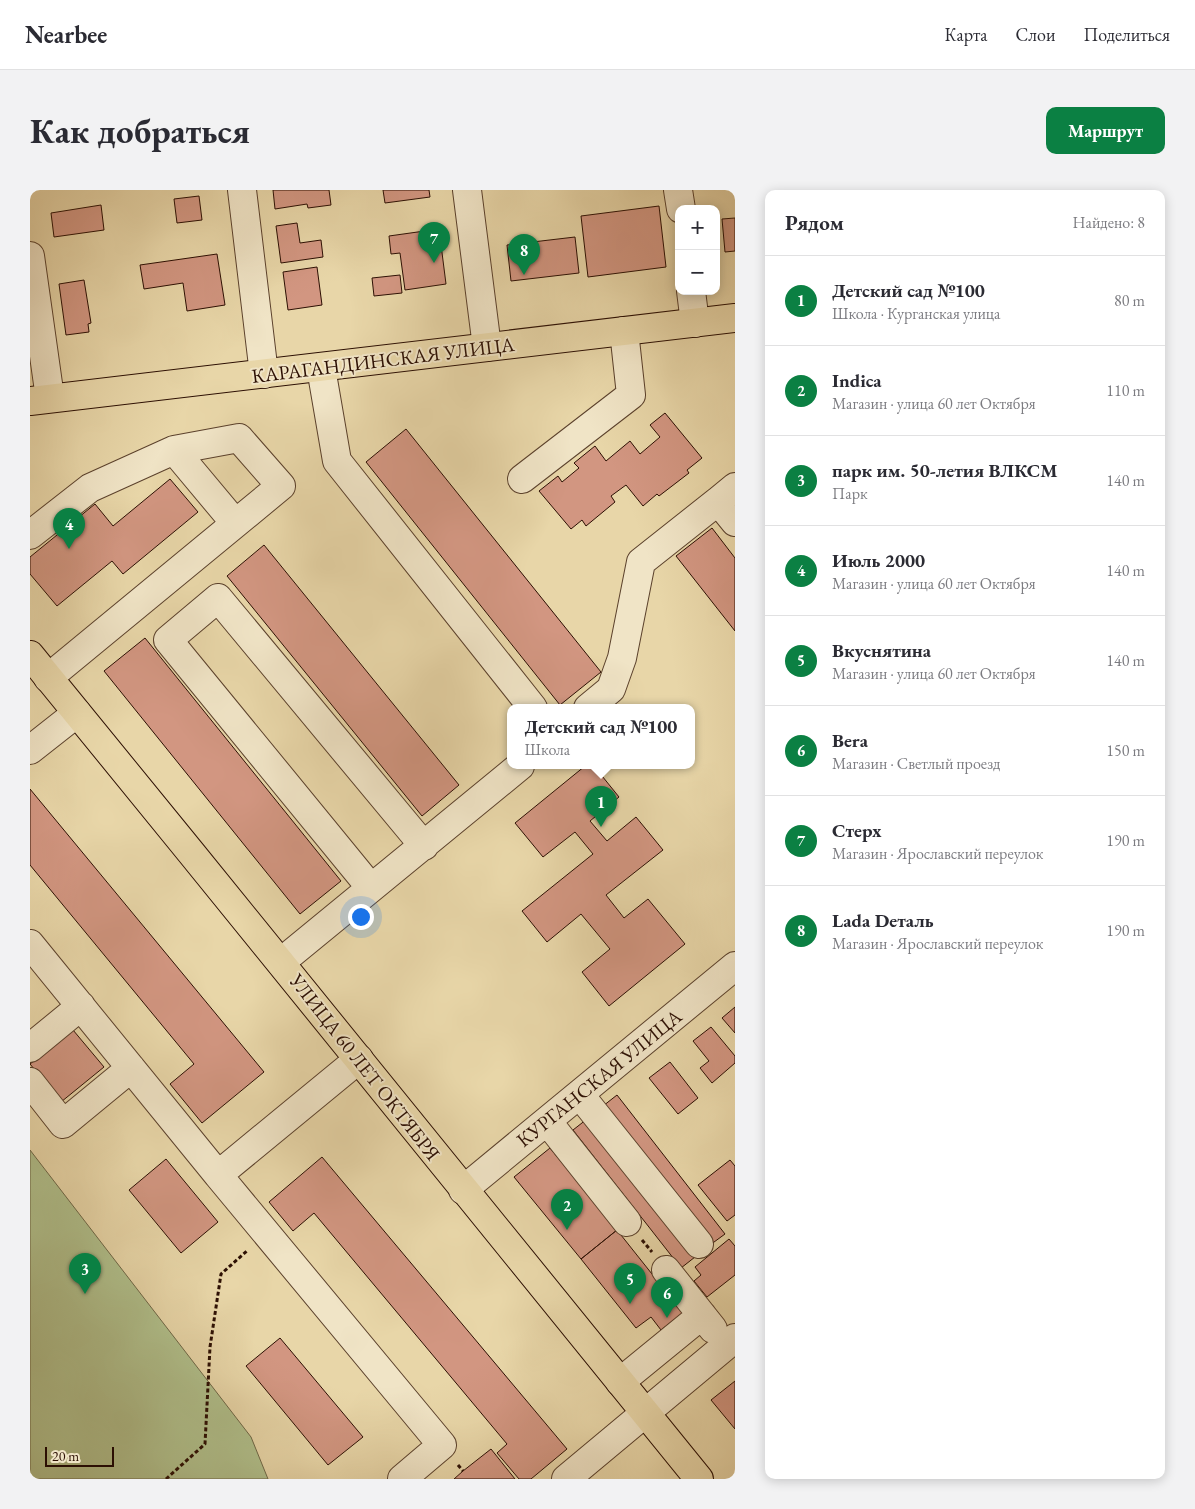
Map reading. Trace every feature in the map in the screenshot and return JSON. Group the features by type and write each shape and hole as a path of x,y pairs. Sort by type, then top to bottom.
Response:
{"main road":[{"name":"КАРАГАНДИНСКАЯ УЛИЦА","path":"40,400 735,318"},
{"name":"УЛИЦА 60 ЛЕТ ОКТЯБРЯ","path":"30,656 281,962 463,1190 699,1479"}],"street":[{"path":"242,190 264,374"},
{"path":"467,190 488,347"},
{"path":"678,190 680,205"},
{"path":"30,256 40,400"},
{"path":"691,295 694,323"},
{"path":"522,479 631,394 624,331"},
{"path":"321,368 337,461 530,704"},
{"path":"33,526 90,488 174,450 239,438 280,486 48,678"},
{"path":"174,450 235,523"},
{"path":"593,704 611,689 622,658 641,562 726,494 735,522"},
{"path":"371,888 168,640 218,598 424,846"},
{"path":"30,750 77,713"},
{"path":"281,962 516,769"},
{"path":"30,944 218,1175 442,1445 402,1479"},
{"name":"КУРГАНСКАЯ УЛИЦА","path":"463,1190 735,966"},
{"path":"30,1048 80,1006"},
{"path":"218,1175 359,1059"},
{"path":"30,1082 63,1124 131,1068"},
{"path":"580,1095 699,1244"},
{"path":"547,1122 627,1222"},
{"path":"566,1479 731,1342 702,1315 666,1270"},
{"path":"620,1382 702,1315"}],"path":[{"path":"627,1222 666,1270"},
{"path":"166,1479 205,1444 210,1347 222,1274 266,1232"}],"green space":[{"path":"30,1150 251,1437 268,1479 30,1479"}],"building":[{"path":"273,190 329,190 331,205 308,208 307,204 275,209"},
{"path":"383,190 429,190 430,197 385,203"},
{"path":"199,196 202,220 177,223 174,199"},
{"path":"101,205 104,230 54,237 51,213"},
{"path":"659,206 666,267 588,277 581,216"},
{"path":"735,218 735,251 725,252 722,219"},
{"path":"297,223 300,243 321,240 323,257 281,263 276,226"},
{"path":"439,229 446,284 405,290 400,253 391,254 389,236"},
{"path":"575,237 579,273 511,281 507,245"},
{"path":"217,254 225,305 187,311 183,283 144,289 140,265"},
{"path":"317,267 322,305 288,310 283,272"},
{"path":"400,275 402,293 374,296 372,278"},
{"path":"84,280 91,323 88,324 89,332 66,335 59,284"},
{"path":"665,413 702,458 687,470 689,473 659,496 657,494 643,506 626,485 611,496 615,502 586,526 582,520 571,529 539,491 558,476 562,482 579,468 574,463 595,446 606,461 630,441 640,454 660,437 650,425"},
{"path":"406,429 601,672 559,704 366,462"},
{"path":"170,479 198,512 123,574 112,561 57,606 30,574 30,557 95,504 113,526"},
{"path":"712,528 735,558 735,631 676,556"},
{"path":"264,545 459,785 422,816 227,576"},
{"path":"145,638 341,881 300,914 104,671"},
{"path":"581,769 596,769 619,797 590,821 607,841 636,817 663,850 606,895 624,918 648,899 685,944 609,1006 582,972 610,949 581,914 547,942 522,911 593,854 575,832 543,857 515,823"},
{"path":"30,789 264,1072 202,1123 170,1084 194,1064 30,865"},
{"path":"735,1007 735,1033 722,1018"},
{"path":"711,1027 735,1056 735,1063 712,1083 700,1068 709,1061 693,1041"},
{"path":"73,1030 104,1067 61,1102 30,1064"},
{"path":"670,1062 698,1098 678,1114 649,1078"},
{"path":"617,1095 725,1234 710,1245 603,1106"},
{"path":"587,1119 695,1257 681,1268 573,1130"},
{"path":"550,1148 617,1230 581,1259 514,1177"},
{"path":"322,1157 567,1449 531,1479 519,1479 497,1453 507,1444 314,1213 293,1231 269,1202"},
{"path":"166,1159 218,1222 181,1253 129,1190"},
{"path":"730,1160 735,1166 735,1215 727,1221 698,1185"},
{"path":"617,1230 683,1313 661,1330 651,1317 636,1328 581,1259"},
{"path":"729,1239 735,1246 735,1275 707,1297 694,1281 701,1275 695,1267"},
{"path":"280,1338 363,1437 328,1465 246,1366"},
{"path":"735,1381 735,1429 711,1400"},
{"path":"491,1449 515,1479 454,1479 463,1471"}],"place":[{"name":"Стерх","path":"434,263"},
{"name":"Lada Dеталь","path":"524,275"},
{"name":"Июль 2000","path":"69,549"},
{"name":"Детский сад №100","path":"601,827"},
{"name":"Indica","path":"567,1230"},
{"name":"парк им. 50-летия ВЛКСМ","path":"85,1294"},
{"name":"Вкуснятина","path":"630,1304"},
{"name":"Bera","path":"667,1318"}]}
